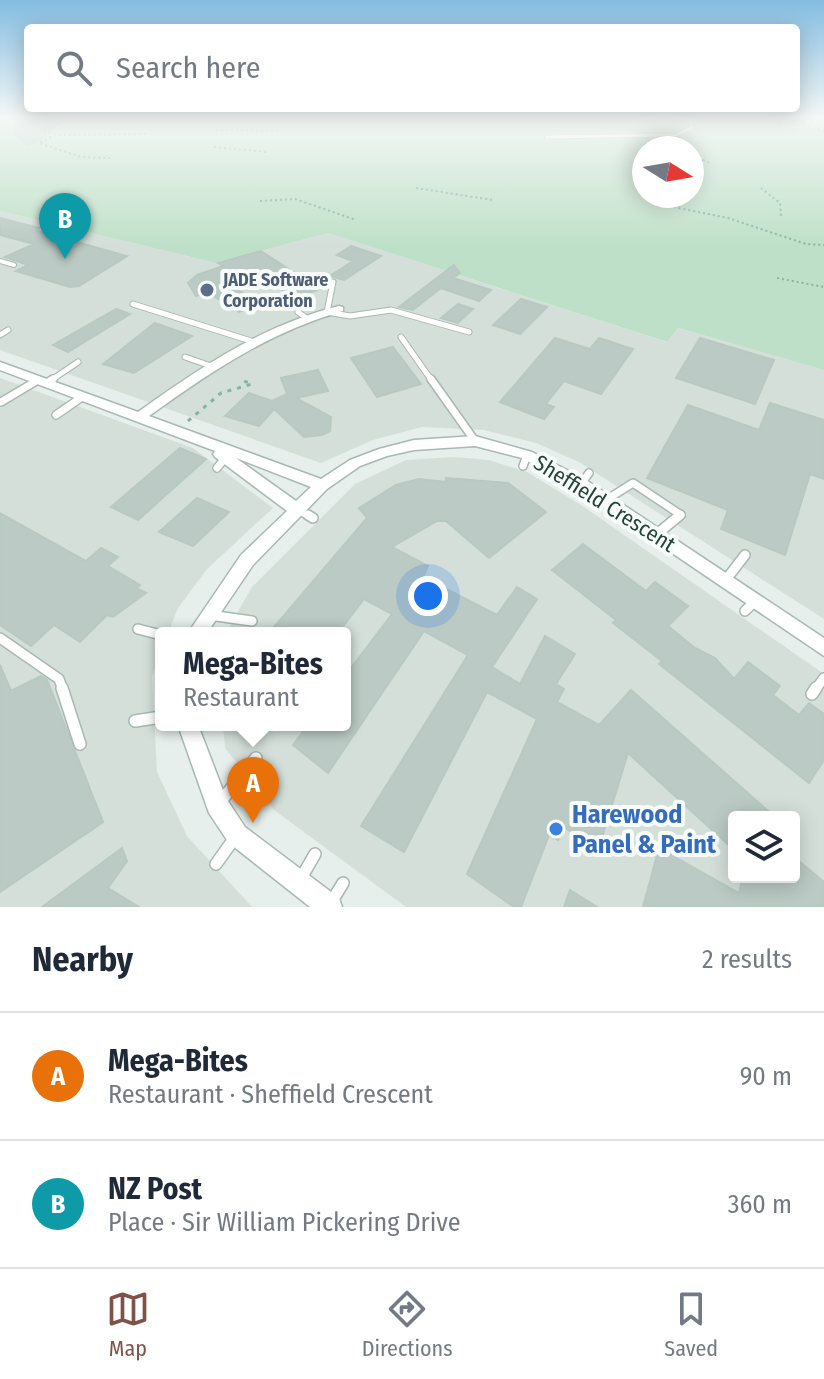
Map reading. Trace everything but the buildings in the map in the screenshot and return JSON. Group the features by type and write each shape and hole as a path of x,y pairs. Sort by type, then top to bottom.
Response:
{"street":[{"path":"140,417 251,341 302,315 333,310"},
{"path":"0,366 322,485"},
{"name":"Sheffield Crescent","path":"200,627 247,560 305,514 322,485 355,463 384,452 414,445 475,441 585,478 606,500 725,581 750,606 824,648"},
{"path":"204,443 221,463 305,514"},
{"path":"190,731 217,805 237,835 330,906"}],"lane":[{"path":"0,261 14,265"},
{"path":"333,282 333,310 350,316 391,310 469,332"},
{"path":"133,304 251,341"},
{"path":"0,335 8,330"},
{"path":"401,337 475,441"},
{"path":"185,357 211,366"},
{"path":"1,402 78,362"},
{"path":"56,415 82,397"},
{"path":"606,500 633,483 681,515 657,534"},
{"path":"725,581 745,555"},
{"path":"207,615 252,621"},
{"path":"138,629 155,633"},
{"path":"0,638 59,679 80,744"},
{"path":"812,694 824,678"},
{"path":"135,721 155,718"},
{"path":"217,805 256,758"},
{"path":"216,864 237,835"},
{"path":"299,882 315,854"},
{"path":"330,906 343,883"}],"path":[{"path":"704,160 712,164"},
{"path":"416,188 493,200"},
{"path":"761,188 780,203 781,218"},
{"path":"260,201 295,199 356,220"},
{"path":"679,208 728,218 806,244 824,245"},
{"path":"777,278 824,287"},
{"path":"176,431 221,393 252,384 244,381"}],"shaded area":[{"path":"0,211 216,263 328,233 666,342 677,328 824,370 824,619 579,462 536,443 484,430 422,427 373,440 321,463 0,350"},
{"path":"0,378 193,448 273,508 207,569 178,608 170,627 155,627 155,668 152,676 157,772 187,836 252,907 0,907"},
{"path":"454,457 489,460 527,472 581,505 824,674 824,907 406,907 274,810 225,748 224,731 351,731 351,627 229,627 252,587 355,484 406,460"}],"green space":[{"path":"0,160 632,160 632,208 704,208 704,160 824,160 824,370 678,328 667,342 328,233 216,263 0,211"}],"place":[{"name":"NZ Post","path":"65,259"},
{"name":"JADE Software Corporation","path":"207,290"},
{"name":"Mega-Bites","path":"253,823"},
{"name":"Harewood Panel & Paint","path":"556,829"}]}
